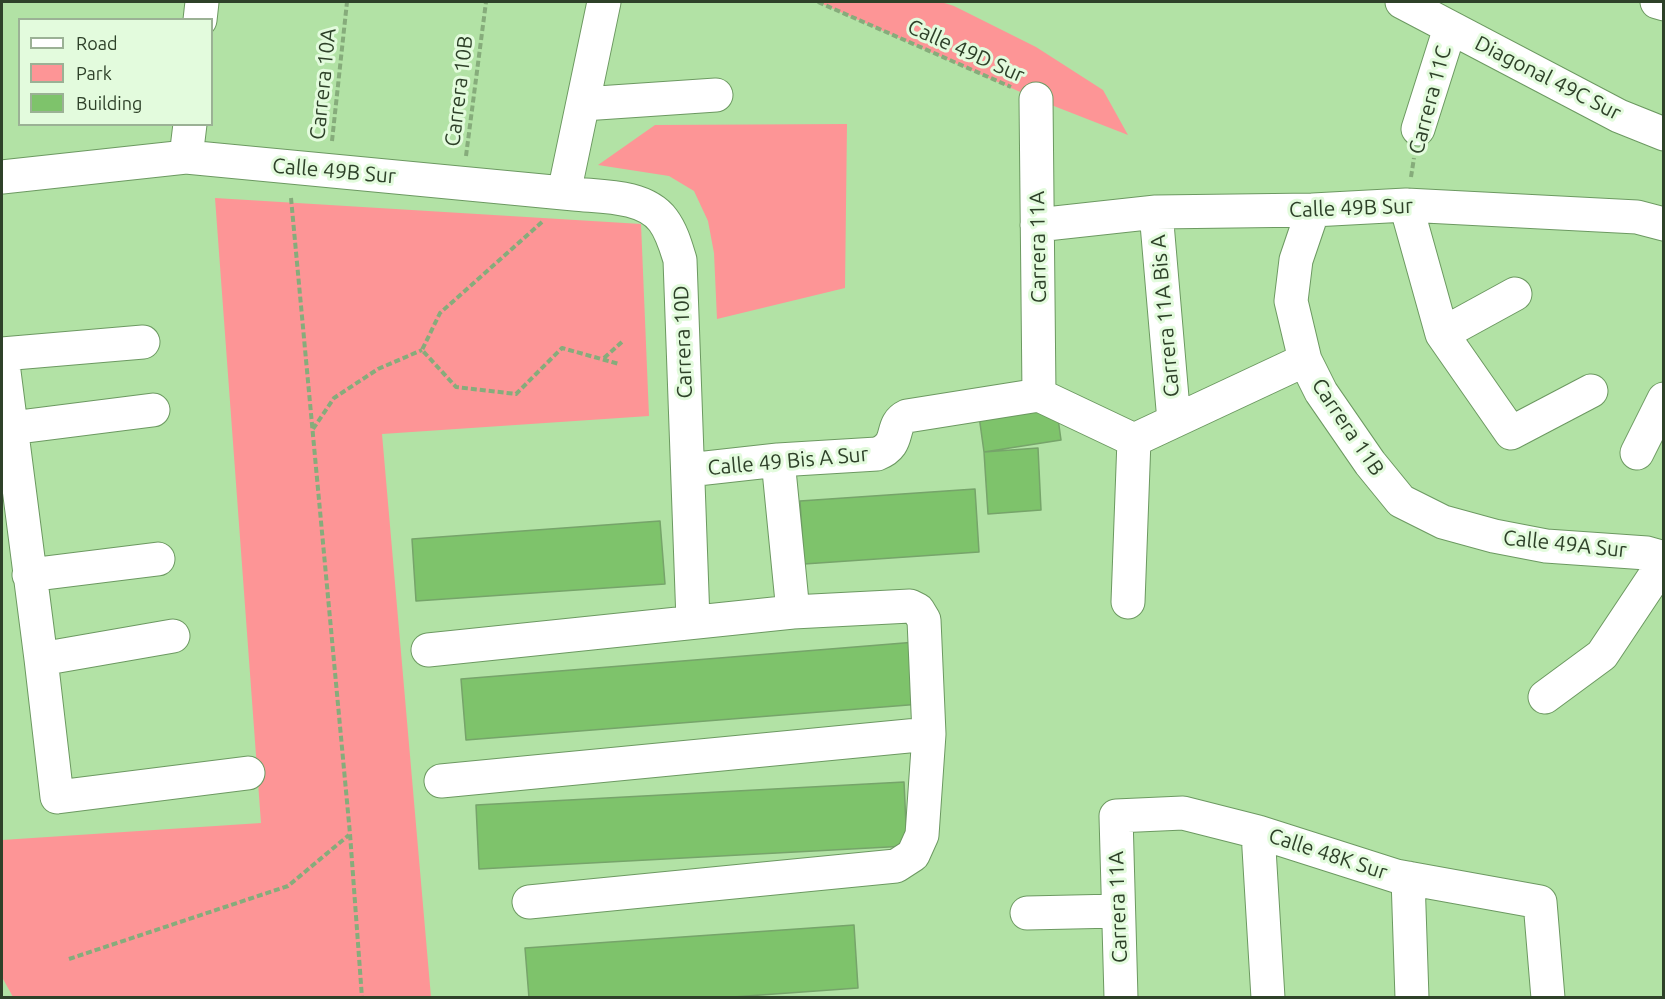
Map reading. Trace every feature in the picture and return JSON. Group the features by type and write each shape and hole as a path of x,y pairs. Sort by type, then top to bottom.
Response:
{"street":[{"path":"200,18 202,2"},
{"path":"569,194 583,104 604,2"},
{"name":"Diagonal 49C Sur","path":"1402,2 1619,116 1664,134"},
{"path":"1657,2 1664,4"},
{"name":"Carrera 11C","path":"1418,129 1450,28"},
{"path":"583,104 716,95"},
{"name":"Carrera 11A","path":"1036,99 1040,395"},
{"path":"186,157 190,126"},
{"name":"Calle 49B Sur","path":"2,177 186,157 625,200 643,205 662,219"},
{"path":"1406,205 1442,334 1511,433 1592,392"},
{"name":"Calle 49B Sur","path":"1037,225 1156,212 1313,210 1406,205 1637,217 1664,225"},
{"name":"Carrera 11B","path":"1313,210 1296,260 1292,301 1305,360 1321,392 1370,463 1401,501"},
{"name":"Carrera 11A Bis A","path":"1156,212 1174,421"},
{"name":"Carrera 10D","path":"662,219 672,236 680,260 693,621"},
{"path":"1442,334 1515,294"},
{"path":"143,342 2,355 57,797 248,773"},
{"path":"1134,440 1305,360"},
{"path":"1040,395 1134,440"},
{"name":"Calle 49 Bis A Sur","path":"688,470 777,460 877,454 887,450 892,444 901,418 1040,395"},
{"path":"1637,453 1664,399"},
{"path":"10,428 153,410"},
{"path":"1128,602 1134,440"},
{"path":"777,460 793,612"},
{"name":"Calle 49A Sur","path":"1401,501 1443,522 1494,536 1546,546 1647,553 1664,560"},
{"path":"29,574 158,558"},
{"path":"1545,697 1602,655 1664,560"},
{"path":"428,650 793,612 910,606 918,610 924,620 929,734 921,836 913,855 896,866 529,902"},
{"path":"41,659 173,636"},
{"path":"441,781 929,734"},
{"name":"Calle 48K Sur","path":"1116,816 1183,813 1258,832 1396,876 1540,902 1548,998"},
{"name":"Carrera 11A","path":"1116,816 1121,998"},
{"path":"1258,832 1268,998"},
{"path":"1408,878 1412,998"},
{"path":"1027,913 1118,910"}],"path":[{"name":"Carrera 10A","path":"328,171 347,2"},
{"name":"Carrera 10B","path":"462,183 486,2"},
{"name":"Calle 49D Sur","path":"818,2 1036,99"},
{"name":"Carrera 11C","path":"1406,205 1418,129"},
{"path":"288,167 350,834 362,998"},
{"path":"313,430 334,398 378,369 422,350 440,314 569,194"},
{"path":"603,359 623,341"},
{"path":"422,350 456,387 516,394 562,348 619,364"},
{"path":"69,959 288,886 350,834"}],"green space":[{"path":"818,2 941,2 954,6 1036,47 1103,90 1128,135 1036,99"},
{"path":"847,124 845,288 717,319 714,253 708,221 694,191 669,176 598,165 655,125"},
{"path":"215,198 641,224 649,416 382,434 431,997 13,997 2,977 2,840 261,823"}],"building":[{"path":"1056,404 1061,440 984,452 979,416"},
{"path":"1038,448 1041,510 988,514 984,452"},
{"path":"975,489 979,552 804,564 800,501"},
{"path":"660,521 665,584 416,601 412,539"},
{"path":"916,642 921,704 466,740 461,679"},
{"path":"904,782 907,846 479,869 476,805"},
{"path":"854,925 858,988 719,998 529,998 525,948"}]}
